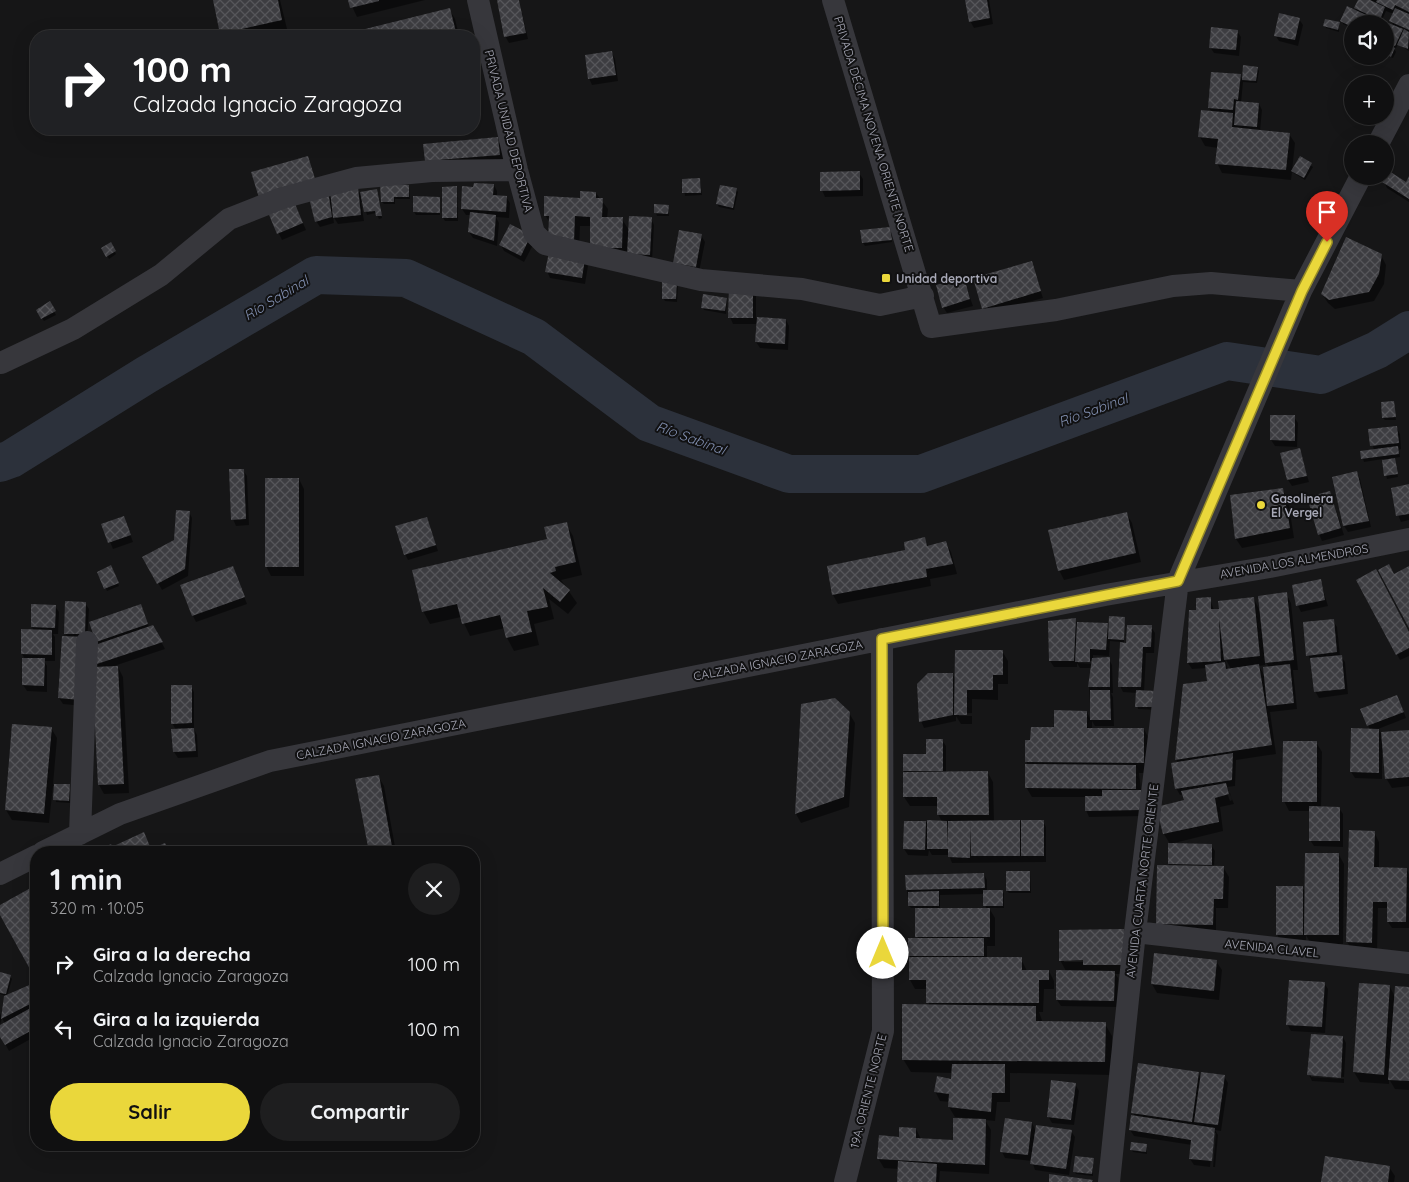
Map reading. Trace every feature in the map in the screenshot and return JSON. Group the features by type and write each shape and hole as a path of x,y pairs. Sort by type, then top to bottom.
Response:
{"street":[{"name":"PRIVADA UNIDAD DEPORTIVA","path":"478,0 516,170 534,233 545,244 563,250 701,280 802,289 880,305 923,296"},
{"name":"PRIVADA DÉCIMA NOVENA ORIENTE NORTE","path":"833,0 931,327 1029,314 1173,286 1211,282 1302,291"},
{"path":"1383,135 1409,85"},
{"path":"1,363 73,329 161,275 229,219 282,198 356,178 432,171 516,170"},
{"path":"1178,581 1302,291 1357,185"},
{"name":"AVENIDA LOS ALMENDROS","path":"1178,581 1270,567 1409,539"},
{"name":"CALZADA IGNACIO ZARAGOZA","path":"55,846 120,814 270,761 1178,581"},
{"name":"AVENIDA CUARTA NORTE ORIENTE","path":"1109,1182 1136,932 1178,581"},
{"name":"19A. ORIENTE NORTE","path":"845,1182 883,1031 882,639"},
{"path":"80,834 87,642"},
{"path":"0,874 30,859"},
{"name":"AVENIDA CLAVEL","path":"1136,932 1409,963"}],"building":[{"path":"213,0 278,0 282,20 238,30 219,30"},
{"path":"348,0 379,0 379,1 350,8"},
{"path":"497,0 519,0 526,33 504,37"},
{"path":"965,0 987,0 990,18 969,22"},
{"path":"1358,0 1370,0 1385,7 1382,15 1369,15 1354,8"},
{"path":"1377,0 1409,0 1409,12 1395,5 1393,10 1376,2"},
{"path":"1347,6 1366,15 1344,15 1344,23 1340,21"},
{"path":"450,8 456,30 361,30"},
{"path":"1395,8 1409,14 1409,30 1394,23 1394,15 1392,15"},
{"path":"1279,13 1300,18 1295,40 1274,36"},
{"path":"1325,19 1340,22 1338,30 1323,26"},
{"path":"1394,25 1403,29 1394,46"},
{"path":"1211,27 1238,30 1236,50 1209,48"},
{"path":"1404,29 1409,32 1408,49 1397,45"},
{"path":"612,51 616,75 588,79 585,55"},
{"path":"1243,65 1258,67 1256,81 1242,80"},
{"path":"1211,72 1241,74 1238,100 1234,99 1233,110 1208,108"},
{"path":"1236,101 1259,103 1257,127 1234,125"},
{"path":"1201,110 1233,113 1232,127 1290,133 1286,170 1215,164 1218,139 1198,137"},
{"path":"498,137 500,155 425,161 423,144"},
{"path":"308,156 317,185 260,201 251,172"},
{"path":"1300,156 1312,163 1304,178 1291,171"},
{"path":"860,171 860,190 820,191 820,172"},
{"path":"1394,174 1406,182 1409,176 1409,199 1387,185 1394,185"},
{"path":"700,178 701,193 682,193 682,179"},
{"path":"380,183 409,185 409,197 394,197 394,202 381,202"},
{"path":"474,183 494,184 493,195 507,196 506,212 461,209 462,186 473,187"},
{"path":"720,185 737,188 733,208 716,204"},
{"path":"457,186 457,218 442,218 442,187"},
{"path":"358,187 361,215 333,218 330,190"},
{"path":"377,189 382,216 376,216 375,211 364,212 360,192"},
{"path":"328,190 332,217 315,222 308,194"},
{"path":"580,191 596,192 596,198 603,198 602,217 623,217 622,248 590,248 590,217 575,216 574,242 548,241 549,216 544,216 544,196 580,198"},
{"path":"413,196 440,197 440,213 413,212"},
{"path":"293,199 303,223 277,234 267,210"},
{"path":"654,204 669,205 668,214 654,213"},
{"path":"470,212 496,215 494,241 468,232"},
{"path":"629,216 652,217 650,255 627,254"},
{"path":"510,224 531,235 521,256 499,245"},
{"path":"890,227 892,240 862,243 860,230"},
{"path":"679,230 702,234 696,267 673,263"},
{"path":"1346,237 1382,254 1379,274 1369,292 1329,300 1321,294"},
{"path":"111,242 116,251 106,257 101,248"},
{"path":"549,252 585,259 582,278 545,272"},
{"path":"1032,261 1041,291 982,309 973,278"},
{"path":"964,277 970,299 942,308 936,285"},
{"path":"662,279 677,280 676,299 662,299"},
{"path":"729,286 753,286 753,318 728,318"},
{"path":"703,294 727,298 725,311 701,308"},
{"path":"50,301 56,311 41,319 36,310"},
{"path":"757,317 786,319 785,344 755,342"},
{"path":"1394,401 1396,417 1382,418 1381,402"},
{"path":"1270,415 1295,415 1295,441 1270,440"},
{"path":"1397,426 1399,443 1370,446 1368,429"},
{"path":"1398,446 1399,454 1361,459 1360,451"},
{"path":"1300,448 1307,476 1287,480 1280,453"},
{"path":"1395,458 1398,474 1384,476 1382,460"},
{"path":"229,469 244,469 246,519 231,520"},
{"path":"1357,471 1369,521 1343,526 1332,477"},
{"path":"265,478 299,478 299,567 265,567"},
{"path":"1409,484 1409,514 1396,516 1391,488"},
{"path":"1283,488 1290,528 1235,539 1230,495"},
{"path":"1330,491 1341,528 1318,535 1307,497"},
{"path":"176,510 190,511 185,569 157,584 142,557 174,540"},
{"path":"1127,512 1136,553 1058,571 1048,530"},
{"path":"124,516 131,535 108,543 101,524"},
{"path":"427,517 436,545 404,555 395,526"},
{"path":"567,522 576,562 555,567 556,571 550,573 570,590 560,602 543,588 548,607 527,611 532,632 506,638 500,615 462,624 457,604 422,612 412,570 547,539 544,527"},
{"path":"925,537 927,546 946,541 953,564 926,569 927,577 832,595 827,566 905,550 904,542"},
{"path":"1389,564 1394,574 1409,566 1409,628 1378,570"},
{"path":"111,565 119,583 104,589 97,572"},
{"path":"233,566 245,597 192,616 180,585"},
{"path":"1376,569 1409,632 1409,648 1396,655 1356,580"},
{"path":"1321,579 1325,600 1296,606 1292,585"},
{"path":"1287,592 1294,660 1265,663 1258,596"},
{"path":"1211,597 1211,609 1219,609 1218,601 1254,597 1260,656 1224,660 1219,618 1221,661 1187,663 1189,610 1196,610 1196,598"},
{"path":"65,601 86,602 85,634 64,634"},
{"path":"31,604 56,605 55,628 31,627"},
{"path":"141,604 148,624 96,642 89,622"},
{"path":"1109,616 1125,617 1124,640 1108,639"},
{"path":"1076,618 1074,661 1049,661 1048,621"},
{"path":"1334,619 1337,652 1306,656 1303,622"},
{"path":"1077,622 1108,623 1106,650 1090,649 1090,662 1075,662"},
{"path":"153,625 163,642 91,666 92,646"},
{"path":"1127,625 1152,625 1151,647 1143,647 1141,687 1118,687 1120,642 1126,643"},
{"path":"21,629 52,630 52,655 21,654"},
{"path":"62,636 85,637 80,700 58,698"},
{"path":"955,650 1003,650 1003,675 993,675 993,690 967,690 967,715 954,715"},
{"path":"1342,655 1345,689 1314,692 1310,658"},
{"path":"1110,657 1110,687 1088,687 1092,658"},
{"path":"22,658 45,658 44,686 22,685"},
{"path":"1225,662 1226,669 1259,664 1272,745 1175,760 1183,684 1207,681 1205,665"},
{"path":"1290,664 1294,703 1267,706 1263,667"},
{"path":"118,666 124,784 98,785 92,667"},
{"path":"928,673 953,673 953,715 919,722 917,684"},
{"path":"171,685 192,685 192,723 171,724"},
{"path":"1090,690 1110,690 1111,720 1090,720"},
{"path":"1136,690 1157,691 1156,707 1135,707"},
{"path":"1397,695 1404,712 1367,726 1360,709"},
{"path":"835,698 850,712 844,797 795,814 801,704"},
{"path":"1054,710 1087,711 1087,728 1144,728 1144,763 1025,762 1025,740 1030,740 1031,727 1054,727"},
{"path":"12,724 52,727 44,814 5,810"},
{"path":"194,728 196,751 173,752 171,729"},
{"path":"1351,728 1379,729 1379,773 1350,772"},
{"path":"1409,730 1409,777 1385,779 1381,732"},
{"path":"926,739 943,739 943,771 903,771 903,754 926,754"},
{"path":"1283,741 1317,741 1317,802 1282,802"},
{"path":"1233,753 1232,780 1175,789 1171,763"},
{"path":"1025,764 1136,765 1136,789 1025,788"},
{"path":"988,771 989,815 937,815 937,797 903,797 903,772"},
{"path":"379,775 392,846 368,846 355,779"},
{"path":"1226,783 1229,794 1215,798 1219,822 1163,834 1156,807 1184,800 1181,791"},
{"path":"54,784 70,784 69,801 53,800"},
{"path":"1102,790 1141,790 1141,810 1085,811 1085,796 1102,796"},
{"path":"1309,806 1340,807 1340,841 1309,841"},
{"path":"927,820 947,821 948,847 948,821 1020,820 1020,856 971,856 971,825 970,858 948,857 948,849 927,849"},
{"path":"1021,820 1044,820 1044,856 1021,856"},
{"path":"904,821 926,821 925,850 903,849"},
{"path":"1349,830 1375,831 1374,867 1407,868 1406,922 1387,922 1387,902 1373,902 1372,943 1346,942"},
{"path":"144,832 150,846 116,846"},
{"path":"1168,843 1212,844 1212,865 1168,864"},
{"path":"1305,853 1339,853 1339,935 1304,935"},
{"path":"1157,865 1224,866 1223,899 1214,899 1213,925 1156,924"},
{"path":"1006,871 1030,871 1030,891 1006,891"},
{"path":"984,873 985,888 906,890 905,875"},
{"path":"1276,886 1303,886 1303,935 1276,935"},
{"path":"30,888 30,969 0,915 0,905"},
{"path":"983,890 1003,890 1003,906 983,906"},
{"path":"939,891 939,906 908,906 908,892"},
{"path":"915,908 990,908 990,937 915,937"},
{"path":"1124,929 1124,965 1083,965 1083,960 1059,961 1059,930"},
{"path":"908,938 984,938 984,956 908,956"},
{"path":"1154,953 1217,960 1214,991 1151,984"},
{"path":"909,957 1022,957 1022,970 1049,970 1049,980 1039,980 1039,1003 926,1003 926,980 909,980"},
{"path":"1056,970 1115,971 1114,1001 1056,1000"},
{"path":"0,972 11,975 6,994 0,993"},
{"path":"1289,980 1325,982 1322,1027 1286,1025"},
{"path":"1359,983 1390,985 1384,1075 1353,1072"},
{"path":"30,985 30,1004 1,1019 4,996"},
{"path":"1395,986 1409,987 1409,1081 1388,1080"},
{"path":"902,1004 1036,1006 1036,1021 1106,1022 1105,1062 902,1060"},
{"path":"30,1008 30,1031 5,1045 0,1037 0,1025"},
{"path":"1311,1034 1343,1036 1341,1078 1307,1075"},
{"path":"1138,1063 1199,1072 1192,1122 1131,1113"},
{"path":"952,1064 1005,1064 1005,1093 992,1093 991,1112 948,1107 949,1094 934,1092 937,1076 951,1079"},
{"path":"1201,1072 1225,1075 1218,1125 1194,1122"},
{"path":"1051,1080 1076,1083 1071,1120 1047,1117"},
{"path":"1131,1115 1215,1128 1212,1161 1189,1159 1191,1140 1129,1130"},
{"path":"953,1118 986,1119 985,1165 877,1159 879,1135 899,1137 899,1127 916,1128 916,1138 953,1140"},
{"path":"1005,1118 1032,1122 1028,1155 1000,1152"},
{"path":"1036,1125 1072,1130 1066,1169 1030,1164"},
{"path":"1131,1142 1147,1144 1146,1152 1130,1150"},
{"path":"1075,1156 1094,1158 1092,1174 1073,1172"},
{"path":"1325,1156 1390,1166 1388,1182 1321,1182"},
{"path":"898,1161 937,1164 936,1182 897,1182"},
{"path":"1049,1174 1093,1180 1092,1182 1049,1182"}],"waterway":[{"name":"Río Sabinal","path":"0,463 11,459 146,375 316,275 406,278 534,337 649,423 789,474 921,474 1227,361 1321,375 1377,350 1409,330"}],"place":[{"name":"Unidad deportiva","path":"886,278"},
{"name":"Gasolinera El Vergel","path":"1261,505"}],"route":[{"path":"883,953 882,639 1178,581 1251,407 1302,291 1327,242"}]}
